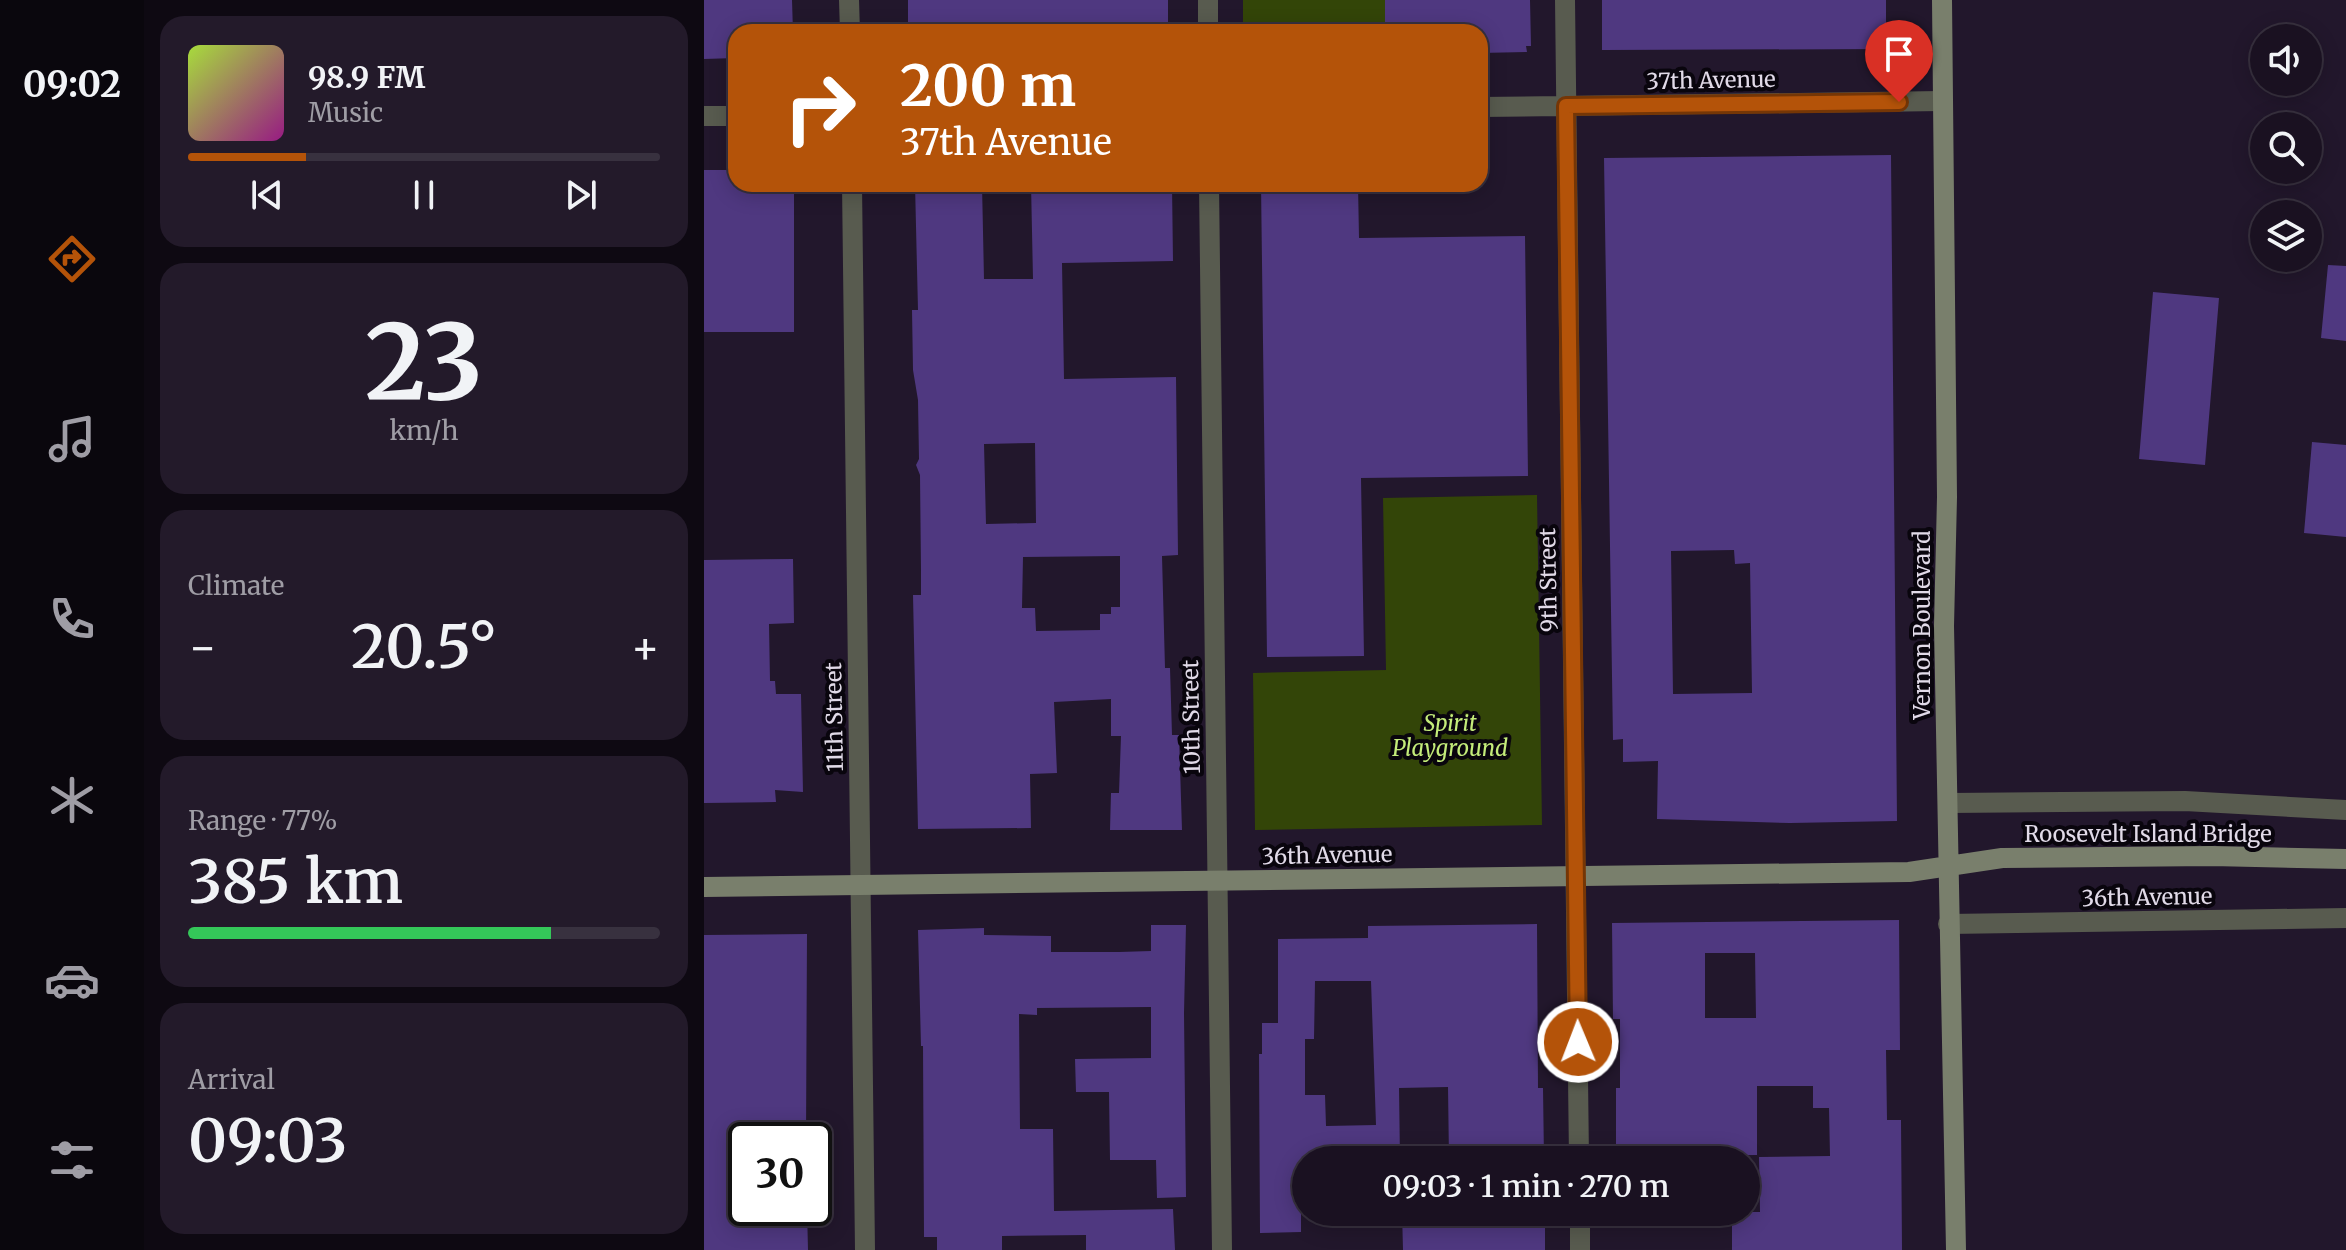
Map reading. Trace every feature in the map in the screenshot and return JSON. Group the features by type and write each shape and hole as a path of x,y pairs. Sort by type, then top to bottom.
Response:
{"main road":[{"name":"Vernon Boulevard","path":"1942,0 1947,497 1944,626 1956,1250"},
{"name":"Roosevelt Island Bridge","path":"1950,865 2002,858 2212,856 2346,859"},
{"name":"36th Avenue","path":"704,887 1909,872 1950,865"}],"street":[{"path":"849,0 850,24"},
{"path":"1208,0 1208,24"},
{"name":"9th Street","path":"1565,0 1579,1146"},
{"name":"37th Avenue","path":"1488,107 1942,101"},
{"path":"704,116 728,116"},
{"name":"11th Street","path":"852,192 865,1250"},
{"name":"10th Street","path":"1209,192 1222,1250"},
{"path":"1949,803 2185,801 2346,810"},
{"name":"36th Avenue","path":"1948,924 2346,918"},
{"path":"1580,1226 1580,1250"}],"green space":[{"path":"1243,0 1385,0 1385,24 1243,24"},
{"name":"Spirit Playground","path":"1537,495 1542,825 1255,830 1253,673 1386,670 1383,498"}],"building":[{"path":"704,0 792,0 793,24 728,24 728,58 704,59"},
{"path":"908,0 1168,0 1168,24 908,24"},
{"path":"1385,0 1530,0 1531,46 1526,46 1527,52 1488,53 1488,24 1385,24"},
{"path":"1602,0 1886,0 1886,49 1602,50"},
{"path":"1891,155 1897,821 1790,823 1657,819 1658,761 1623,762 1623,739 1613,740 1604,158","holes":["1734,550 1735,564 1750,563 1752,693 1673,694 1671,551"]},
{"path":"704,170 728,170 728,192 794,192 794,332 704,332"},
{"path":"915,192 982,192 984,279 1033,279 1031,192 1172,192 1173,261 1062,263 1064,379 1176,377 1178,555 1162,556 1165,668 1170,668 1172,735 1179,735 1182,830 1110,830 1111,793 1119,793 1121,736 1111,736 1111,699 1054,702 1057,773 1030,774 1031,828 918,829 913,595 921,595 920,475 916,465 919,459 918,400 913,370 912,310 918,310","holes":["1035,443 1036,523 986,524 984,444","1120,556 1120,607 1111,607 1111,614 1100,614 1100,630 1036,631 1035,608 1022,608 1023,557"]},
{"path":"1261,192 1358,192 1359,238 1525,236 1528,476 1361,478 1364,656 1267,657"},
{"path":"2328,265 2346,266 2346,341 2321,338"},
{"path":"2153,292 2219,298 2205,465 2139,459"},
{"path":"2312,442 2346,445 2346,537 2304,533"},
{"path":"793,559 794,623 769,624 770,681 775,681 776,694 801,694 803,792 775,790 776,802 704,803 704,560"},
{"path":"1899,920 1900,1050 1886,1050 1887,1120 1901,1120 1902,1250 1732,1250 1732,1226 1760,1226 1760,1157 1830,1156 1829,1108 1813,1108 1813,1086 1757,1086 1757,1146 1616,1146 1620,1019 1613,1019 1612,923","holes":["1705,953 1755,953 1756,1018 1705,1018"]},
{"path":"1537,924 1538,1088 1543,1088 1544,1146 1449,1146 1448,1087 1399,1088 1400,1146 1292,1146 1292,1226 1301,1226 1301,1232 1260,1233 1259,1054 1262,1054 1262,1023 1278,1023 1278,939 1368,938 1368,926","holes":["1315,981 1371,981 1376,1125 1326,1126 1325,1095 1305,1095 1305,1039 1314,1039"]},
{"path":"1151,925 1186,925 1186,1197 1157,1198 1156,1160 1110,1160 1109,1092 1076,1092 1075,1059 1151,1058 1151,1007 1037,1008 1037,1015 1019,1014 1020,1129 1053,1129 1054,1211 1173,1209 1175,1250 1086,1250 1086,1235 1002,1236 1002,1250 937,1250 937,1237 924,1237 923,1046 918,930 984,928 984,935 1051,936 1051,952 1119,952 1151,951"},
{"path":"807,934 806,1122 728,1122 728,1226 807,1226 808,1250 704,1250 704,935"},
{"path":"1402,1226 1545,1226 1545,1250 1403,1250"}],"route":[{"path":"1578,1042 1566,106 1899,102"}]}
